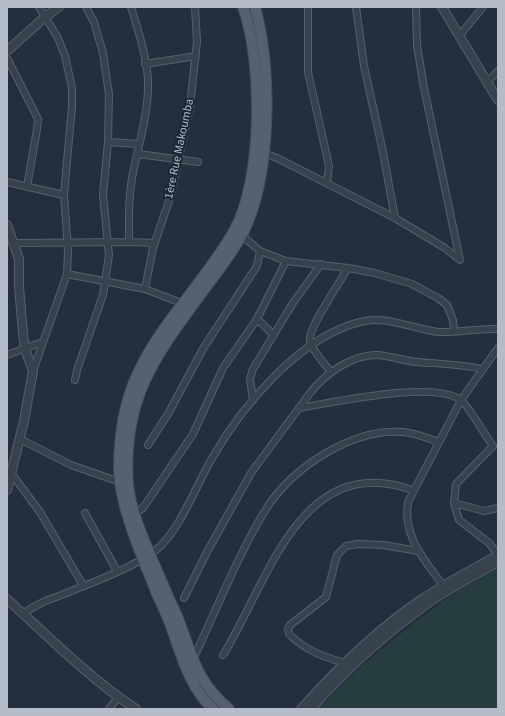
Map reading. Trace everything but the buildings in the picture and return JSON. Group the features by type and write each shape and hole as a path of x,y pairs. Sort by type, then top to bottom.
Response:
{"main road":[{"path":"213,709 197,689 188,673 171,626 147,556 135,513 128,487 128,467 130,430 135,407 144,379 187,306 253,210 259,182 255,64 243,7"},
{"path":"255,7 262,40 265,81 259,152"},
{"path":"187,306 157,339 137,374 126,406 121,439 120,482 126,506 147,556 179,621 192,660 210,691 229,709"}],"street":[{"path":"7,490 20,439 33,371 67,274 68,242 64,195 72,122 72,88 65,56 58,38 39,7"},
{"path":"27,186 38,119 7,52 45,17 59,7"},
{"path":"76,380 77,370 105,282 108,255 103,196 110,106 107,75 98,35 86,7"},
{"path":"129,242 130,198 148,90 139,33 130,7"},
{"name":"1ère Rue Makoumba","path":"145,289 155,243 171,195 190,106 198,27 195,7"},
{"path":"308,7 308,72 329,166 327,183"},
{"path":"356,7 364,66 383,152 395,218"},
{"path":"259,152 327,183 395,218 445,248 460,260 417,45 416,7"},
{"path":"442,7 498,100"},
{"path":"460,35 483,7"},
{"path":"145,64 196,56"},
{"path":"487,82 498,71"},
{"path":"108,142 140,144"},
{"path":"138,154 198,162"},
{"path":"7,182 64,195"},
{"path":"8,231 15,243 19,258 18,287 25,349 33,371"},
{"path":"238,232 260,251 286,261 348,268 401,280 438,298 447,305 454,332"},
{"path":"15,243 155,243"},
{"path":"148,445 168,414 204,347 257,266 260,251"},
{"path":"135,513 143,508 193,434 223,368 257,319 286,261"},
{"path":"253,400 251,374 293,304 321,264"},
{"path":"331,372 311,345 309,335 348,268"},
{"path":"67,274 145,289 187,306"},
{"path":"257,319 274,335"},
{"path":"23,614 38,604 117,571 156,551 166,540 180,518 223,438 266,384 311,345 338,330 361,321 383,320 438,332 498,329"},
{"path":"7,355 42,342"},
{"path":"446,588 418,551 410,533 405,515 412,490 461,400 498,348"},
{"path":"184,598 207,552 251,473 318,382 331,372 355,360 378,355 401,360 463,366 482,370"},
{"path":"299,408 408,391 443,393 461,400 496,446 456,484 454,503 459,520 489,544 498,555 394,621 345,663 301,709"},
{"path":"192,660 234,570 267,509 283,489 302,470 338,446 390,432 404,432 438,442"},
{"path":"20,439 71,464 120,482"},
{"path":"11,473 40,512 83,585"},
{"path":"223,655 237,634 281,546 295,525 318,502 340,489 365,482 381,482 412,490"},
{"path":"454,503 484,512 498,508"},
{"path":"85,513 117,571"},
{"path":"345,663 314,652 303,646 289,634 288,629 290,625 326,597 337,555 346,546 357,544 384,545 418,551"},
{"path":"311,709 330,687 363,656 446,588 498,562"},
{"path":"7,599 61,650 136,709"},
{"path":"109,709 119,696"}],"green space":[{"path":"498,567 498,709 318,709 365,663 414,623 453,594"}]}
